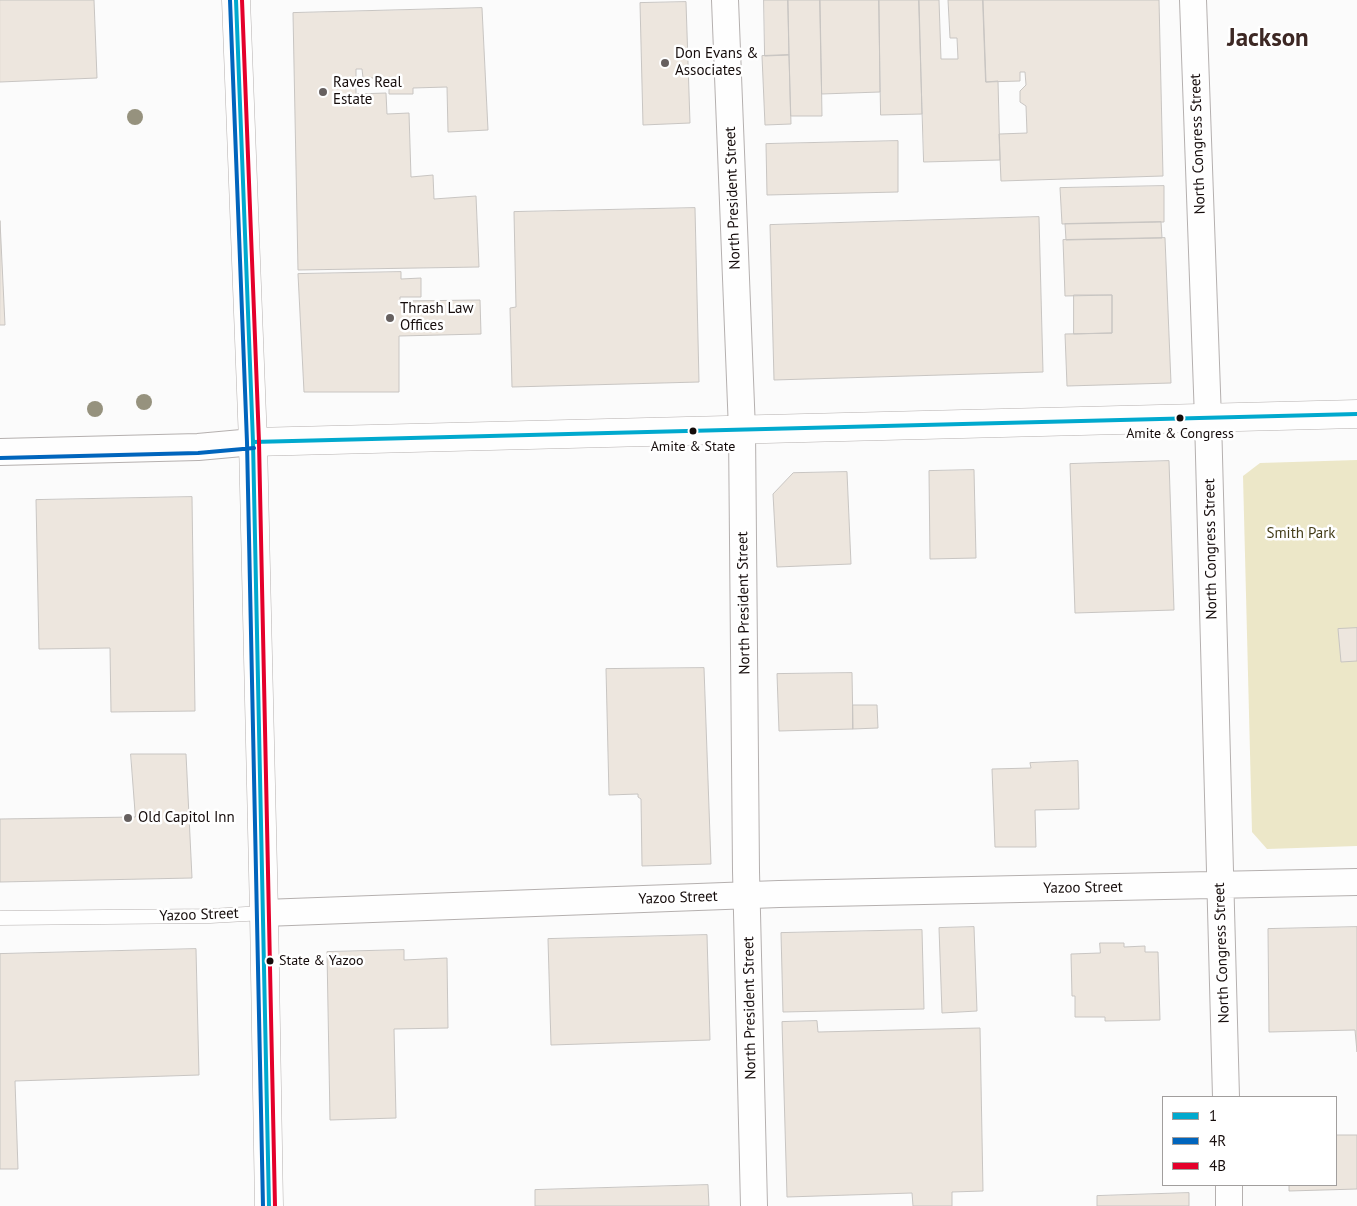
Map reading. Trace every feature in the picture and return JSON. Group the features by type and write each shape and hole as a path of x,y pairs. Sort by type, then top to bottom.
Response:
{"main road":[{"path":"236,0 253,442 269,1206"},
{"path":"253,442 1357,414"}],"street":[{"name":"North President Street","path":"725,0 742,430 747,895 754,1206"},
{"name":"North Congress Street","path":"1193,0 1208,418 1226,1096"},
{"path":"0,452 198,447 253,442"},
{"name":"Yazoo Street","path":"264,913 747,895 1357,882"},
{"path":"1229,1186 1229,1206"}],"lane":[{"name":"Yazoo Street","path":"0,918 210,916 264,913"}],"green space":[{"name":"Smith Park","path":"1357,460 1357,846 1267,849 1252,832 1243,476 1260,463"}],"building":[{"path":"0,0 94,0 97,78 0,82"},
{"path":"764,0 788,0 789,55 765,56"},
{"path":"788,0 820,0 822,116 791,116"},
{"path":"820,0 879,0 880,92 822,94"},
{"path":"879,0 919,0 922,114 881,115"},
{"path":"919,0 939,0 941,59 958,59 957,38 950,38 948,0 983,0 986,82 998,81 1000,160 924,162"},
{"path":"983,0 1159,0 1163,176 1001,181 999,134 1027,133 1026,106 1020,102 1020,91 1026,85 1025,72 1020,72 1020,81 986,82"},
{"name":"Don Evans & Associates","path":"686,2 690,123 643,125 640,3"},
{"path":"482,8 488,130 448,132 447,87 413,88 413,94 389,94 389,78 363,78 362,69 356,69 356,94 386,93 387,114 409,113 411,177 433,175 434,199 476,196 479,267 298,270 293,13"},
{"path":"789,55 791,124 765,125 762,56"},
{"path":"898,141 898,192 767,195 766,144"},
{"path":"1164,186 1164,222 1062,224 1060,188"},
{"path":"695,208 699,382 512,387 510,308 516,307 514,212"},
{"path":"1039,217 1043,372 774,380 770,225"},
{"path":"0,221 5,325 0,325"},
{"path":"1161,222 1162,238 1066,240 1065,224"},
{"path":"1165,238 1171,383 1067,386 1065,334 1112,333 1112,295 1065,296 1063,240"},
{"name":"Thrash Law Offices","path":"401,272 401,279 421,278 421,297 400,297 400,301 480,300 481,334 399,336 399,392 304,392 298,274"},
{"path":"1074,295 1112,295 1112,333 1074,334"},
{"path":"1169,461 1174,610 1075,613 1070,464"},
{"path":"974,470 976,558 930,559 929,471"},
{"path":"847,472 851,564 777,567 773,494 793,473"},
{"path":"192,497 195,711 111,712 110,648 39,649 36,500"},
{"path":"1357,628 1357,661 1341,662 1338,629"},
{"path":"704,668 711,864 642,866 641,799 638,797 638,794 609,795 606,669"},
{"path":"852,673 853,729 779,731 777,674"},
{"path":"853,705 877,705 878,728 853,729"},
{"name":"Old Capitol Inn","path":"131,754 186,754 192,878 0,882 0,819 135,817"},
{"path":"1078,761 1079,809 1035,810 1036,847 995,847 992,769 1031,768 1030,763"},
{"path":"974,927 977,1011 942,1013 939,928"},
{"path":"1357,927 1357,1052 1355,1030 1269,1032 1268,929"},
{"path":"922,930 924,1009 783,1012 781,933"},
{"path":"707,935 710,1040 551,1045 548,939"},
{"path":"1100,943 1124,943 1124,947 1145,946 1145,952 1158,952 1160,1020 1105,1021 1105,1017 1075,1017 1075,996 1072,996 1071,954 1100,953"},
{"path":"196,949 199,1075 15,1081 18,1169 0,1169 0,954"},
{"path":"404,950 404,960 447,958 448,1028 394,1029 396,1118 330,1120 327,952"},
{"path":"817,1021 818,1032 980,1028 983,1191 952,1192 952,1206 913,1206 912,1193 787,1197 782,1022"},
{"path":"1337,1135 1357,1135 1357,1189 1289,1191 1289,1186 1337,1186"},
{"path":"708,1185 709,1206 535,1206 535,1190"},
{"path":"1189,1193 1189,1206 1097,1206 1097,1196"}],"transit line":[{"name":"4R","path":"230,0 247,442 263,1206"},
{"name":"1","path":"236,0 253,442 269,1206"},
{"name":"4B","path":"242,0 259,442 275,1206"},
{"name":"1","path":"253,442 1357,414"},
{"name":"4R","path":"0,458 198,453 254,448"}],"place":[{"name":"Don Evans & Associates","path":"665,63"},
{"name":"Raves Real Estate","path":"323,92"},
{"name":"Thrash Law Offices","path":"390,318"},
{"name":"Amite & Congress","path":"1180,418"},
{"name":"Amite & State","path":"693,431"},
{"name":"Old Capitol Inn","path":"128,818"},
{"name":"State & Yazoo","path":"270,961"}],"district":[{"name":"Jackson","path":"1268,39"}]}
